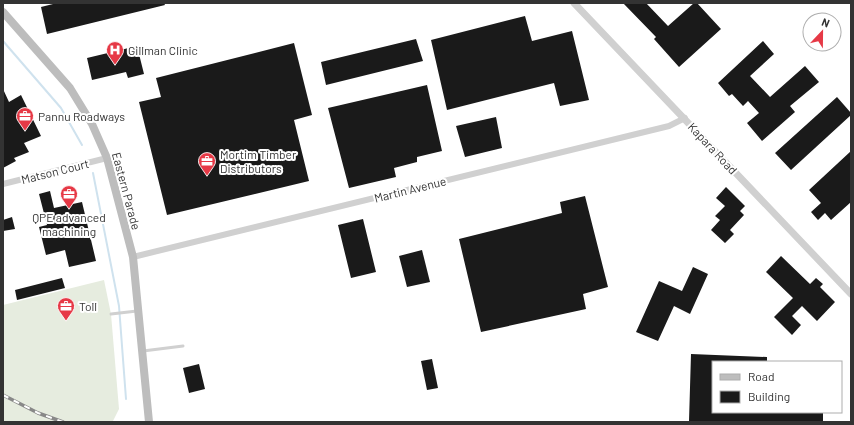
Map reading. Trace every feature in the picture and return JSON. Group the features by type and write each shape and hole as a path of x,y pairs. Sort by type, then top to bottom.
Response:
{"main road":[{"name":"Eastern Parade","path":"3,12 70,88 92,124 107,158 133,257 143,351 148,422"}],"street":[{"name":"Kapara Road","path":"574,3 851,294"},
{"name":"Martin Avenue","path":"133,257 670,126 685,118"},
{"name":"Matson Court","path":"3,184 107,158"}],"lane":[{"path":"112,314 139,310"},
{"path":"143,351 183,346"}],"shaded area":[{"path":"104,280 111,314 119,409 113,421 3,422 3,305"}],"building":[{"path":"57,3 164,3 165,5 47,34 41,7"},
{"path":"623,3 646,3 668,26 694,3 697,3 721,29 679,67 654,39 656,37"},
{"path":"525,16 532,41 572,31 589,100 560,106 554,83 447,110 431,40"},
{"path":"416,39 423,61 326,85 321,62"},
{"path":"763,41 774,54 750,76 770,97 805,66 819,82 790,106 795,112 762,141 747,123 759,113 748,101 743,106 732,94 729,96 718,83"},
{"path":"294,43 312,115 294,120 309,181 167,215 139,102 161,97 156,78"},
{"name":"Gillman Clinic","path":"137,46 144,74 128,78 126,72 92,80 87,58"},
{"path":"427,85 442,151 417,157 417,162 394,168 396,177 349,188 328,108"},
{"path":"3,89 9,102 21,95 41,136 24,143 29,152 14,158 16,161 3,168"},
{"path":"837,97 851,113 851,115 791,170 775,153"},
{"path":"496,117 502,148 465,157 456,126"},
{"path":"851,151 851,202 831,220 825,213 818,220 811,212 821,203 809,190"},
{"path":"726,187 745,206 740,211 744,215 730,230 734,234 725,243 711,230 720,220 715,216 725,206 716,198"},
{"path":"50,191 54,208 82,202 96,261 69,267 65,250 46,255 39,227 47,225 39,194"},
{"path":"585,196 608,287 583,294 586,309 481,332 459,239 562,213 560,202"},
{"path":"12,217 15,229 3,231 3,220"},
{"path":"363,219 376,272 351,278 338,225"},
{"path":"422,250 430,282 407,287 399,256"},
{"path":"781,256 810,284 816,278 823,284 820,287 835,302 817,321 802,306 792,316 801,325 792,335 774,317 793,298 766,272"},
{"path":"693,267 708,274 690,314 674,306 658,341 636,332 659,281 682,291"},
{"path":"62,278 65,288 17,300 15,290"},
{"path":"691,354 767,357 767,361 712,361 712,413 823,413 823,422 689,421"},
{"path":"432,359 438,388 427,390 421,361"},
{"path":"199,364 205,389 189,393 183,368"}],"waterway":[{"path":"3,41 61,108 82,145"},
{"path":"93,173 119,306 126,399"}],"railway":[{"path":"3,395 38,413 63,422"}],"place":[{"name":"Gillman Clinic","path":"115,65"},
{"name":"Pannu Roadways","path":"25,131"},
{"name":"Mortim Timber Distributors","path":"207,176"},
{"name":"QPE advanced machining","path":"69,209"},
{"name":"Toll","path":"66,321"}]}
